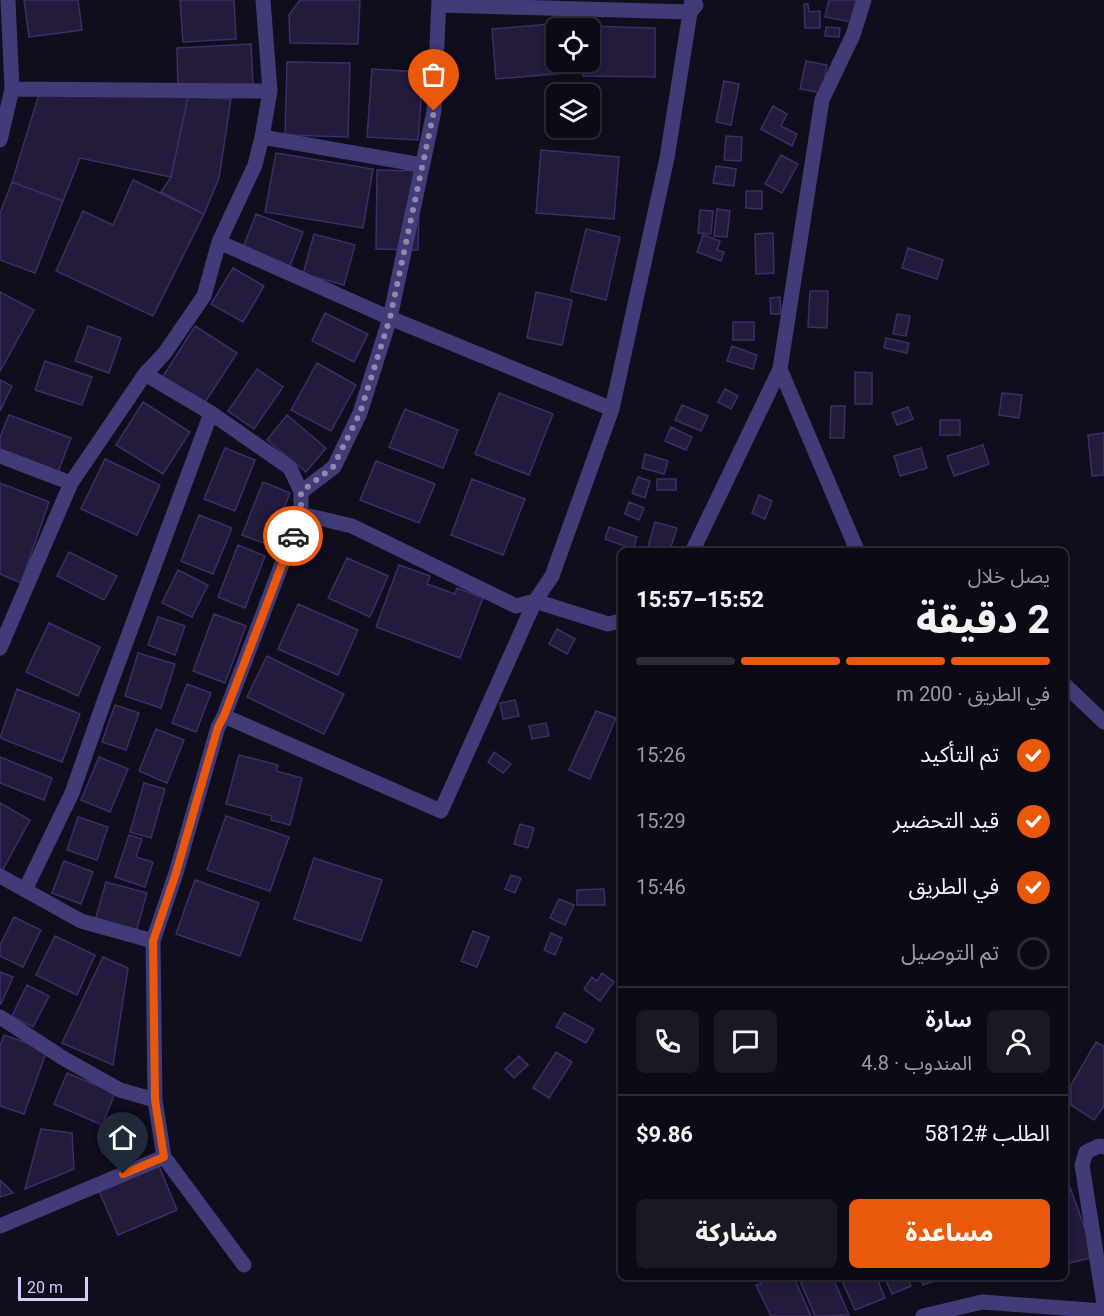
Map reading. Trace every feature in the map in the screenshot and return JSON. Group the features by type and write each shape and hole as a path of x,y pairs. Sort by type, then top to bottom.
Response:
{"street":[{"path":"0,140 12,88 8,0"},
{"path":"0,648 71,483 145,374 164,354 204,297 219,242 255,165 262,137 270,91 263,0"},
{"path":"301,492 333,467 360,413 390,318 434,111 439,2 691,6 701,0"},
{"path":"694,548 780,369 822,100 852,35 864,0"},
{"path":"224,716 441,811 535,601 552,576 612,410 667,158 691,6"},
{"path":"12,88 270,91"},
{"path":"262,137 422,165"},
{"path":"219,242 390,318 612,410"},
{"path":"780,369 856,548"},
{"path":"145,374 211,413 290,468 301,492 301,514 218,727 176,873 153,941 155,1100 164,1157 244,1265"},
{"path":"25,890 72,793 106,693 211,413"},
{"path":"0,456 71,483"},
{"path":"301,514 352,526 516,606 535,601 608,624 618,622"},
{"path":"1068,688 1104,722"},
{"path":"0,876 81,921 153,941"},
{"path":"0,1017 63,1058 120,1090 155,1100"},
{"path":"1104,1147 1099,1146 1086,1152 1082,1165 1104,1304"},
{"path":"0,1226 164,1157"},
{"path":"923,1316 982,1302 1104,1311"}],"building":[{"path":"24,0 78,0 82,30 29,37"},
{"path":"180,0 234,0 236,39 183,42"},
{"path":"300,0 360,0 358,44 290,43 289,15"},
{"path":"829,0 856,0 851,22 825,17"},
{"path":"804,4 808,4 809,12 820,11 820,28 805,28"},
{"path":"546,24 546,72 566,73 496,79 492,29"},
{"path":"600,26 655,28 655,77 583,76 583,72 600,72"},
{"path":"826,27 840,28 839,37 825,36"},
{"path":"251,44 253,86 178,89 177,48"},
{"path":"806,61 827,65 822,93 800,89"},
{"path":"287,62 350,63 348,137 285,135"},
{"path":"372,69 423,72 418,140 367,137"},
{"path":"724,81 739,84 731,125 716,122"},
{"path":"40,91 188,97 171,177 80,158 63,201 12,182"},
{"path":"188,97 231,99 219,178 204,214 161,192 171,177"},
{"path":"773,106 787,114 781,126 797,134 792,146 761,129"},
{"path":"726,136 742,137 741,161 724,160"},
{"path":"541,150 619,157 614,219 536,213"},
{"path":"276,153 373,169 363,228 265,212"},
{"path":"781,155 798,164 782,193 765,184"},
{"path":"716,166 736,169 734,186 713,183"},
{"path":"377,170 420,171 418,250 376,249"},
{"path":"133,180 204,214 153,316 56,271 83,211 113,225"},
{"path":"12,182 63,201 35,273 0,260 0,213"},
{"path":"746,191 762,191 762,209 746,208"},
{"path":"717,209 730,211 727,237 714,236"},
{"path":"700,210 713,211 711,234 698,233"},
{"path":"256,214 303,232 290,266 243,248"},
{"path":"586,229 620,237 606,300 571,291"},
{"path":"773,233 774,273 756,274 755,234"},
{"path":"314,234 355,245 344,285 303,274"},
{"path":"703,235 720,241 717,250 724,252 721,261 697,252"},
{"path":"908,248 943,260 937,279 902,268"},
{"path":"233,268 264,286 243,322 211,304"},
{"path":"810,291 828,291 827,328 808,327"},
{"path":"0,292 34,310 0,371"},
{"path":"536,292 572,300 562,345 527,338"},
{"path":"780,297 781,314 771,314 770,298"},
{"path":"325,313 368,334 354,362 312,341"},
{"path":"897,314 910,316 906,336 893,334"},
{"path":"733,322 754,322 754,340 733,340"},
{"path":"88,326 121,338 109,373 75,361"},
{"path":"195,326 237,353 204,404 162,378"},
{"path":"886,338 909,343 907,353 884,348"},
{"path":"732,346 757,355 753,369 727,361"},
{"path":"45,361 92,377 82,405 35,390"},
{"path":"317,363 356,385 331,431 291,410"},
{"path":"257,369 283,387 254,429 228,411"},
{"path":"855,372 872,373 872,404 855,404"},
{"path":"0,380 12,386 0,411"},
{"path":"725,389 738,396 731,409 718,402"},
{"path":"499,393 553,414 529,475 475,454"},
{"path":"1002,393 1022,395 1019,418 999,415"},
{"path":"143,402 190,432 163,474 116,445"},
{"path":"682,405 708,416 701,431 675,420"},
{"path":"831,406 845,406 844,438 830,438"},
{"path":"908,407 913,419 897,425 892,413"},
{"path":"405,409 458,430 443,468 389,447"},
{"path":"9,415 71,438 58,472 0,450 0,437"},
{"path":"287,415 326,448 306,472 267,440"},
{"path":"940,420 960,420 960,435 940,435"},
{"path":"671,427 692,437 686,450 665,441"},
{"path":"1104,433 1104,475 1092,476 1088,435"},
{"path":"983,445 989,464 954,476 947,456"},
{"path":"225,448 255,460 235,511 204,499"},
{"path":"921,448 927,468 900,476 894,456"},
{"path":"645,454 668,461 664,474 642,468"},
{"path":"105,459 160,485 137,535 81,509"},
{"path":"376,461 435,484 419,523 360,500"},
{"path":"638,477 650,481 645,498 632,493"},
{"path":"472,479 525,499 503,555 451,535"},
{"path":"657,479 676,479 676,490 657,490"},
{"path":"263,482 290,493 269,545 242,535"},
{"path":"0,483 49,502 21,583 0,574"},
{"path":"759,495 772,501 765,519 752,513"},
{"path":"629,502 644,508 639,520 625,514"},
{"path":"199,515 232,528 213,574 181,561"},
{"path":"655,522 677,528 671,548 648,548"},
{"path":"609,527 637,537 633,548 605,539"},
{"path":"238,545 265,556 245,608 218,597"},
{"path":"69,552 117,576 104,600 57,576"},
{"path":"347,558 388,576 370,617 328,598"},
{"path":"399,565 430,576 427,584 455,594 457,588 483,598 460,658 376,627"},
{"path":"178,570 208,585 192,617 162,603"},
{"path":"298,604 358,630 338,675 278,649"},
{"path":"214,614 246,626 225,683 193,671"},
{"path":"158,617 185,626 175,655 148,645"},
{"path":"49,623 100,647 78,696 26,672"},
{"path":"557,629 575,639 567,654 549,644"},
{"path":"138,653 175,664 161,708 125,696"},
{"path":"267,656 344,694 324,734 247,697"},
{"path":"187,684 211,693 196,732 172,723"},
{"path":"17,689 80,714 62,762 0,738"},
{"path":"515,700 519,716 503,719 500,703"},
{"path":"115,705 139,713 126,750 102,742"},
{"path":"596,711 616,718 590,779 569,770"},
{"path":"546,723 549,736 532,739 529,726"},
{"path":"156,729 184,740 167,783 139,771"},
{"path":"494,752 511,764 503,773 488,762"},
{"path":"239,755 278,765 276,771 302,778 290,825 271,820 272,816 226,804"},
{"path":"0,757 52,778 44,800 0,783"},
{"path":"99,757 128,769 110,812 81,800"},
{"path":"144,783 165,789 151,838 130,832"},
{"path":"0,803 30,820 2,871 0,871"},
{"path":"226,816 289,837 270,891 207,870"},
{"path":"78,817 108,827 97,860 67,850"},
{"path":"520,824 534,828 528,848 514,844"},
{"path":"129,835 142,839 136,857 153,862 145,887 115,877"},
{"path":"314,858 382,880 361,941 294,919"},
{"path":"64,861 93,872 81,904 52,893"},
{"path":"511,875 521,878 515,893 505,889"},
{"path":"195,880 259,903 240,956 176,934"},
{"path":"106,882 147,893 136,932 95,921"},
{"path":"604,889 605,905 577,905 577,890"},
{"path":"559,899 574,905 565,925 550,918"},
{"path":"14,917 41,930 23,967 0,956 0,945"},
{"path":"473,931 489,937 477,967 461,961"},
{"path":"551,933 562,938 555,955 544,950"},
{"path":"55,936 95,955 77,995 36,975"},
{"path":"103,957 128,968 113,1065 62,1043"},
{"path":"0,972 13,977 1,1004 0,1004"},
{"path":"602,973 614,982 600,1001 584,989 592,977 597,981"},
{"path":"27,985 49,996 33,1027 12,1016"},
{"path":"564,1013 594,1029 586,1043 556,1027"},
{"path":"4,1035 47,1050 24,1114 0,1106 0,1046"},
{"path":"1096,1042 1104,1046 1104,1106 1094,1120 1071,1105 1071,1085"},
{"path":"556,1052 572,1062 549,1098 533,1088"},
{"path":"519,1056 528,1065 514,1078 505,1069"},
{"path":"67,1073 115,1093 102,1125 54,1104"},
{"path":"41,1129 72,1133 74,1169 25,1189"},
{"path":"159,1166 177,1210 118,1235 99,1191"},
{"path":"0,1180 13,1193 0,1197"},
{"path":"1068,1187 1070,1187 1095,1257 1068,1263"},
{"path":"759,1280 795,1280 811,1316 771,1316 756,1285 761,1284"},
{"path":"800,1280 834,1280 849,1315 815,1316"},
{"path":"842,1280 878,1280 885,1298 855,1310"},
{"path":"886,1280 909,1280 911,1286 892,1294"},
{"path":"921,1280 937,1280 923,1285"}],"way so far":[{"path":"293,536 301,514 301,492 333,467 360,413 390,318 434,111"}],"route":[{"path":"123,1174 164,1157 155,1100 153,941 176,873 218,727 293,536"}]}
